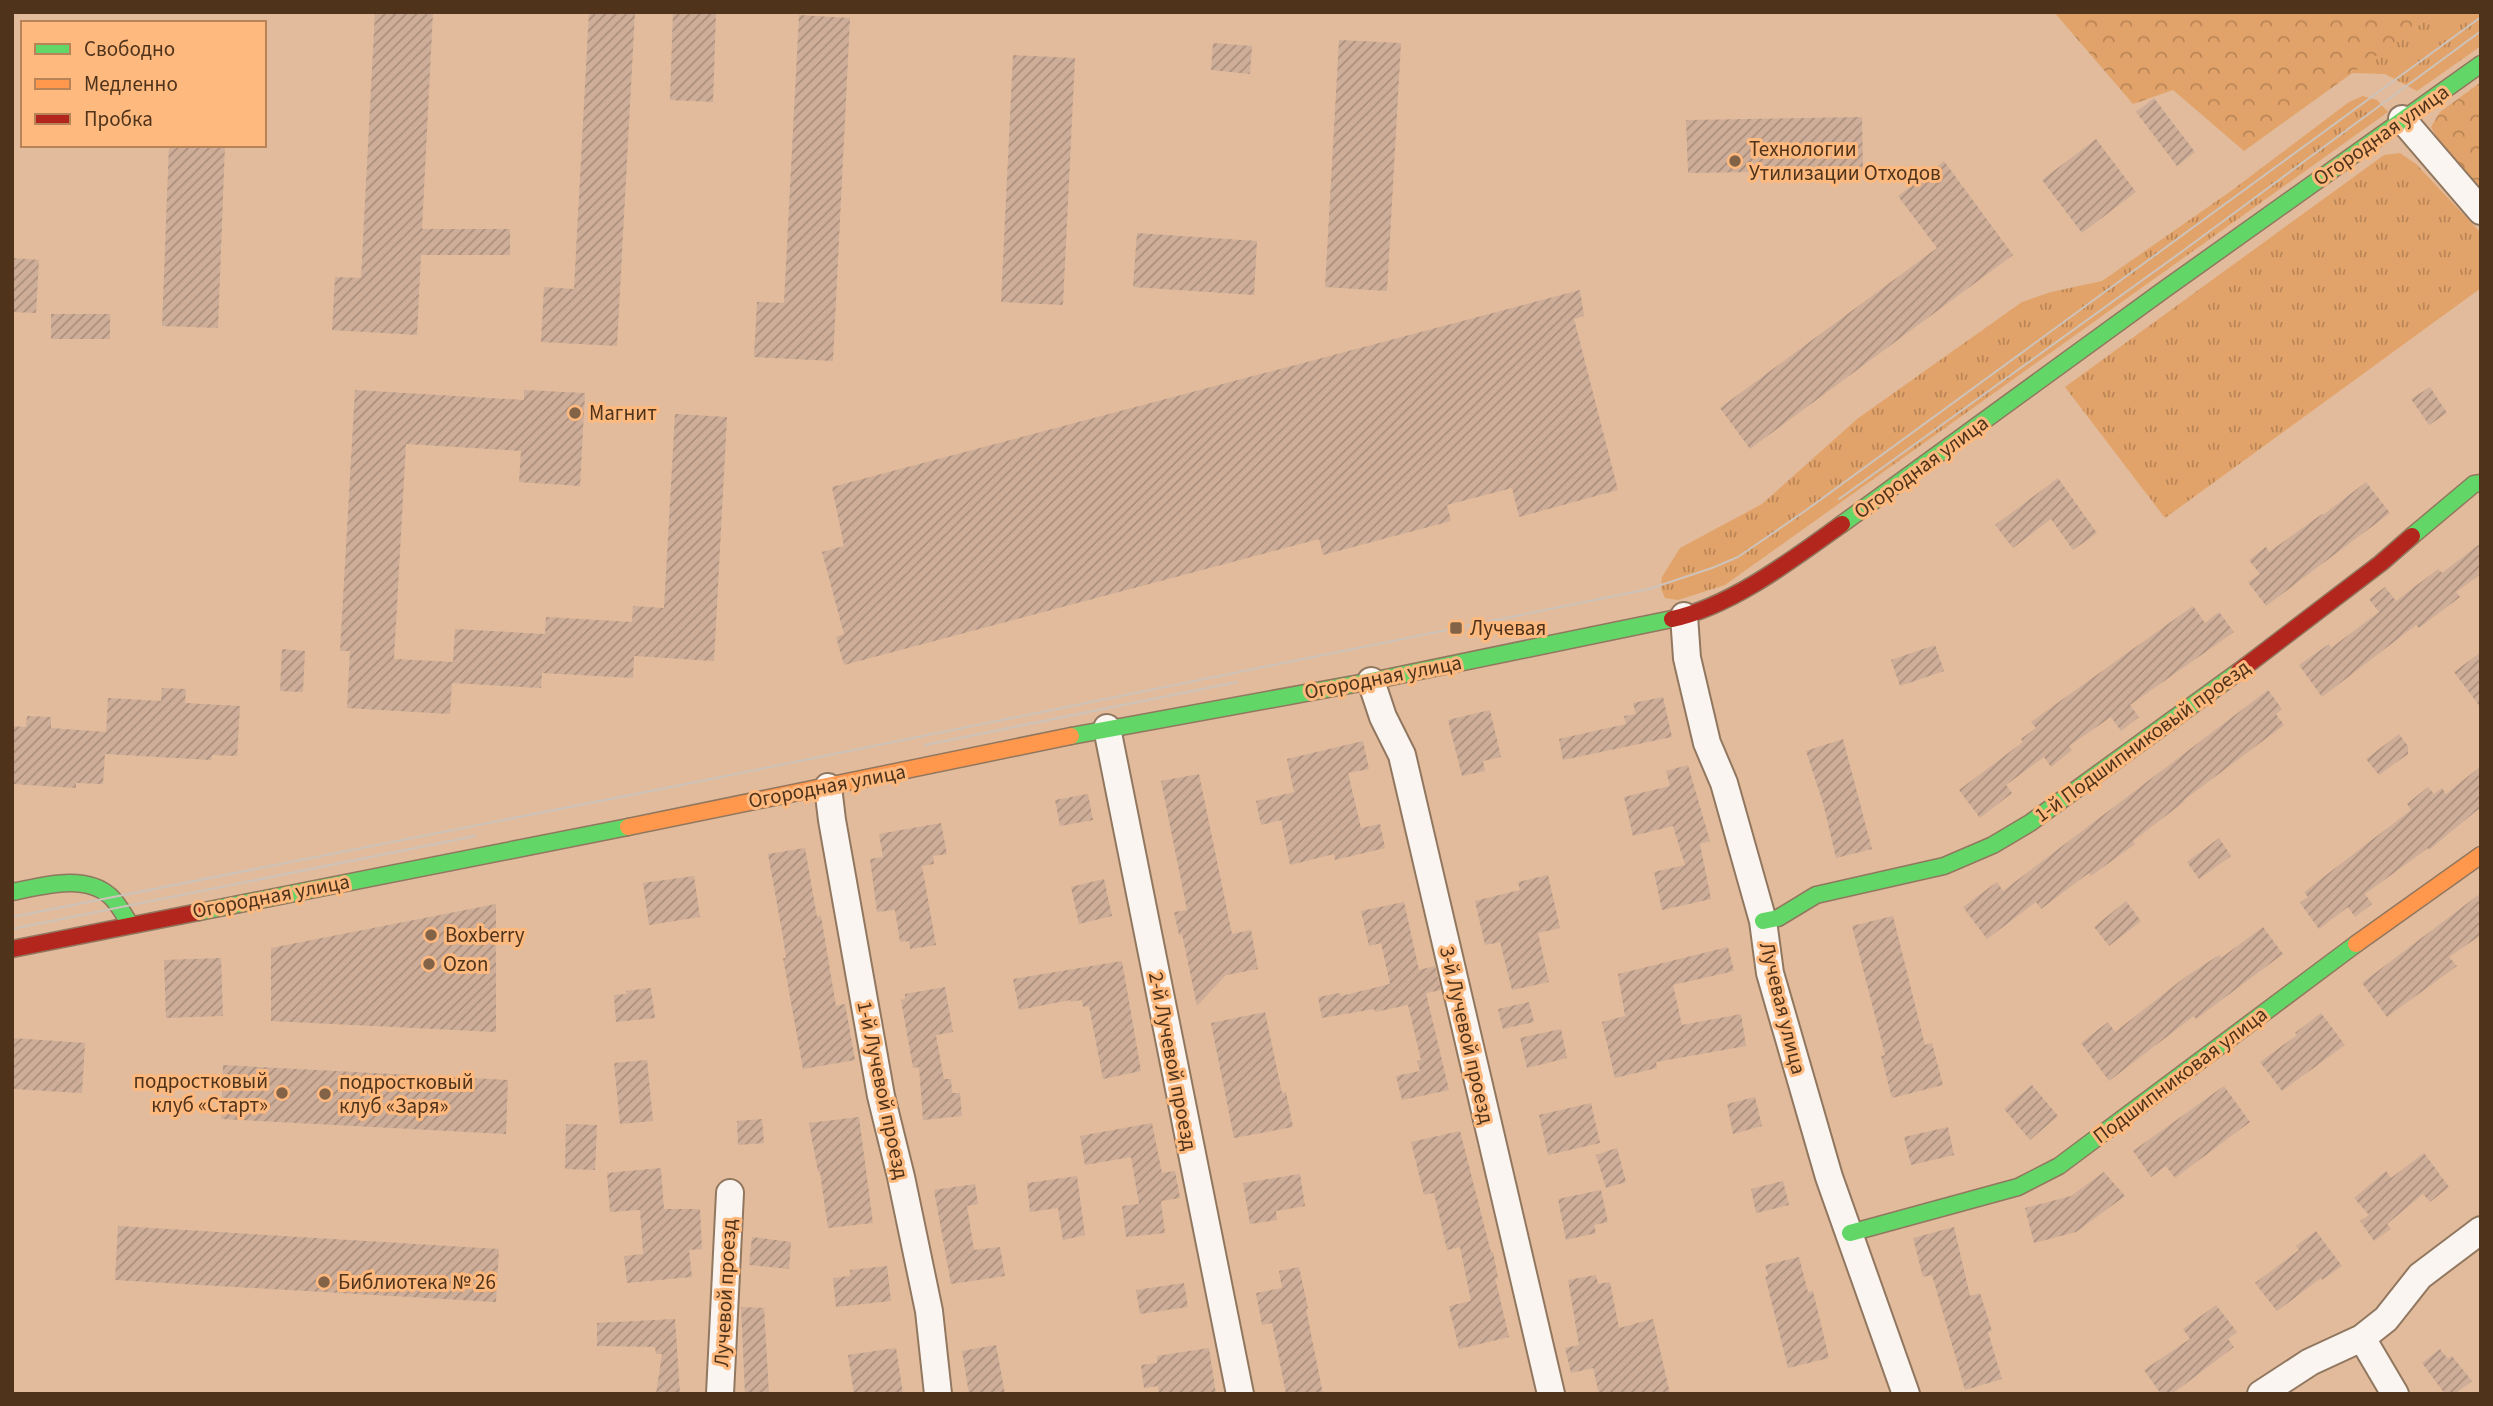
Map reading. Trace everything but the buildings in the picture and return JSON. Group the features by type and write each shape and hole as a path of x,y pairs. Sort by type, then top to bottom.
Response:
{"street":[{"name":"Огородная улица","path":"12,948 828,787 1107,728 1371,681 1684,616 1731,597 1814,544 2481,64"},
{"path":"2402,120 2481,211"},
{"name":"1-й Подшипниковый проезд","path":"1763,921 1778,918 1816,895 1944,866 1993,845 2021,828 2193,706 2381,563 2474,484 2481,483"},
{"name":"Лучевая улица","path":"1684,616 1688,659 1707,743 1724,783 1763,921 1770,973 1829,1177 1906,1394"},
{"name":"3-й Лучевой проезд","path":"1371,681 1383,717 1402,755 1551,1394"},
{"name":"2-й Лучевой проезд","path":"1107,728 1240,1394"},
{"name":"1-й Лучевой проезд","path":"828,787 881,1096 929,1311 938,1394"},
{"name":"Подшипниковая улица","path":"1850,1233 2018,1187 2059,1166 2396,914 2481,855"},
{"path":"12,892 41,886 85,883 110,896 130,924"},
{"name":"Лучевой проезд","path":"720,1394 730,1193"},
{"path":"2261,1394 2310,1362 2362,1338 2386,1319 2420,1276 2481,1230"},
{"path":"2362,1338 2395,1394"}],"green space":[{"path":"2054,12 2437,12 2244,151 2173,90 2133,104"},
{"path":"2437,12 2481,12 2481,46 2417,91 2385,74 2351,73"},
{"path":"2481,82 2481,194 2440,143 2431,127 2440,112"},
{"path":"2363,96 2377,100 2388,112 1725,585 1678,600 1665,598 1661,589 1662,577 1680,548 1762,504 1857,419 2022,302 2051,292 2102,281 2231,191 2349,102"},
{"path":"2400,153 2416,164 2481,233 2481,288 2165,518 2065,387 2384,155"}],"tram line":[{"path":"12,917 1649,589 1712,568 1738,557 1805,511 2481,17"},
{"path":"1839,499 2481,31"},
{"path":"925,745 1237,682"},
{"path":"12,929 475,836"}],"traffic: fast":[{"path":"1842,524 2481,64"},
{"path":"2412,536 2474,484 2481,483"},
{"path":"1071,736 1371,681 1672,619"},
{"path":"1763,921 1778,918 1816,895 1944,866 1993,845 2030,823 2238,672"},
{"path":"199,912 628,827"},
{"path":"12,892 63,883 88,885 110,896 130,924"},
{"path":"1850,1233 2018,1187 2059,1166 2356,944"}],"traffic: slow":[{"path":"628,827 1071,736"},
{"path":"2356,944 2481,855"}],"traffic: jam":[{"path":"1672,619 1717,604 1761,580 1842,524"},
{"path":"2238,672 2381,563 2412,536"},
{"path":"12,949 199,912"}],"place":[{"name":"Технологии Утилизации Отходов","path":"1735,161"},
{"name":"Магнит","path":"575,413"},
{"name":"Лучевая","path":"1456,628"},
{"name":"Boxberry","path":"431,935"},
{"name":"Ozon","path":"429,964"},
{"name":"подростковый клуб «Старт»","path":"282,1093"},
{"name":"подростковый клуб «Заря»","path":"325,1094"},
{"name":"Библиотека № 26","path":"324,1282"}]}
